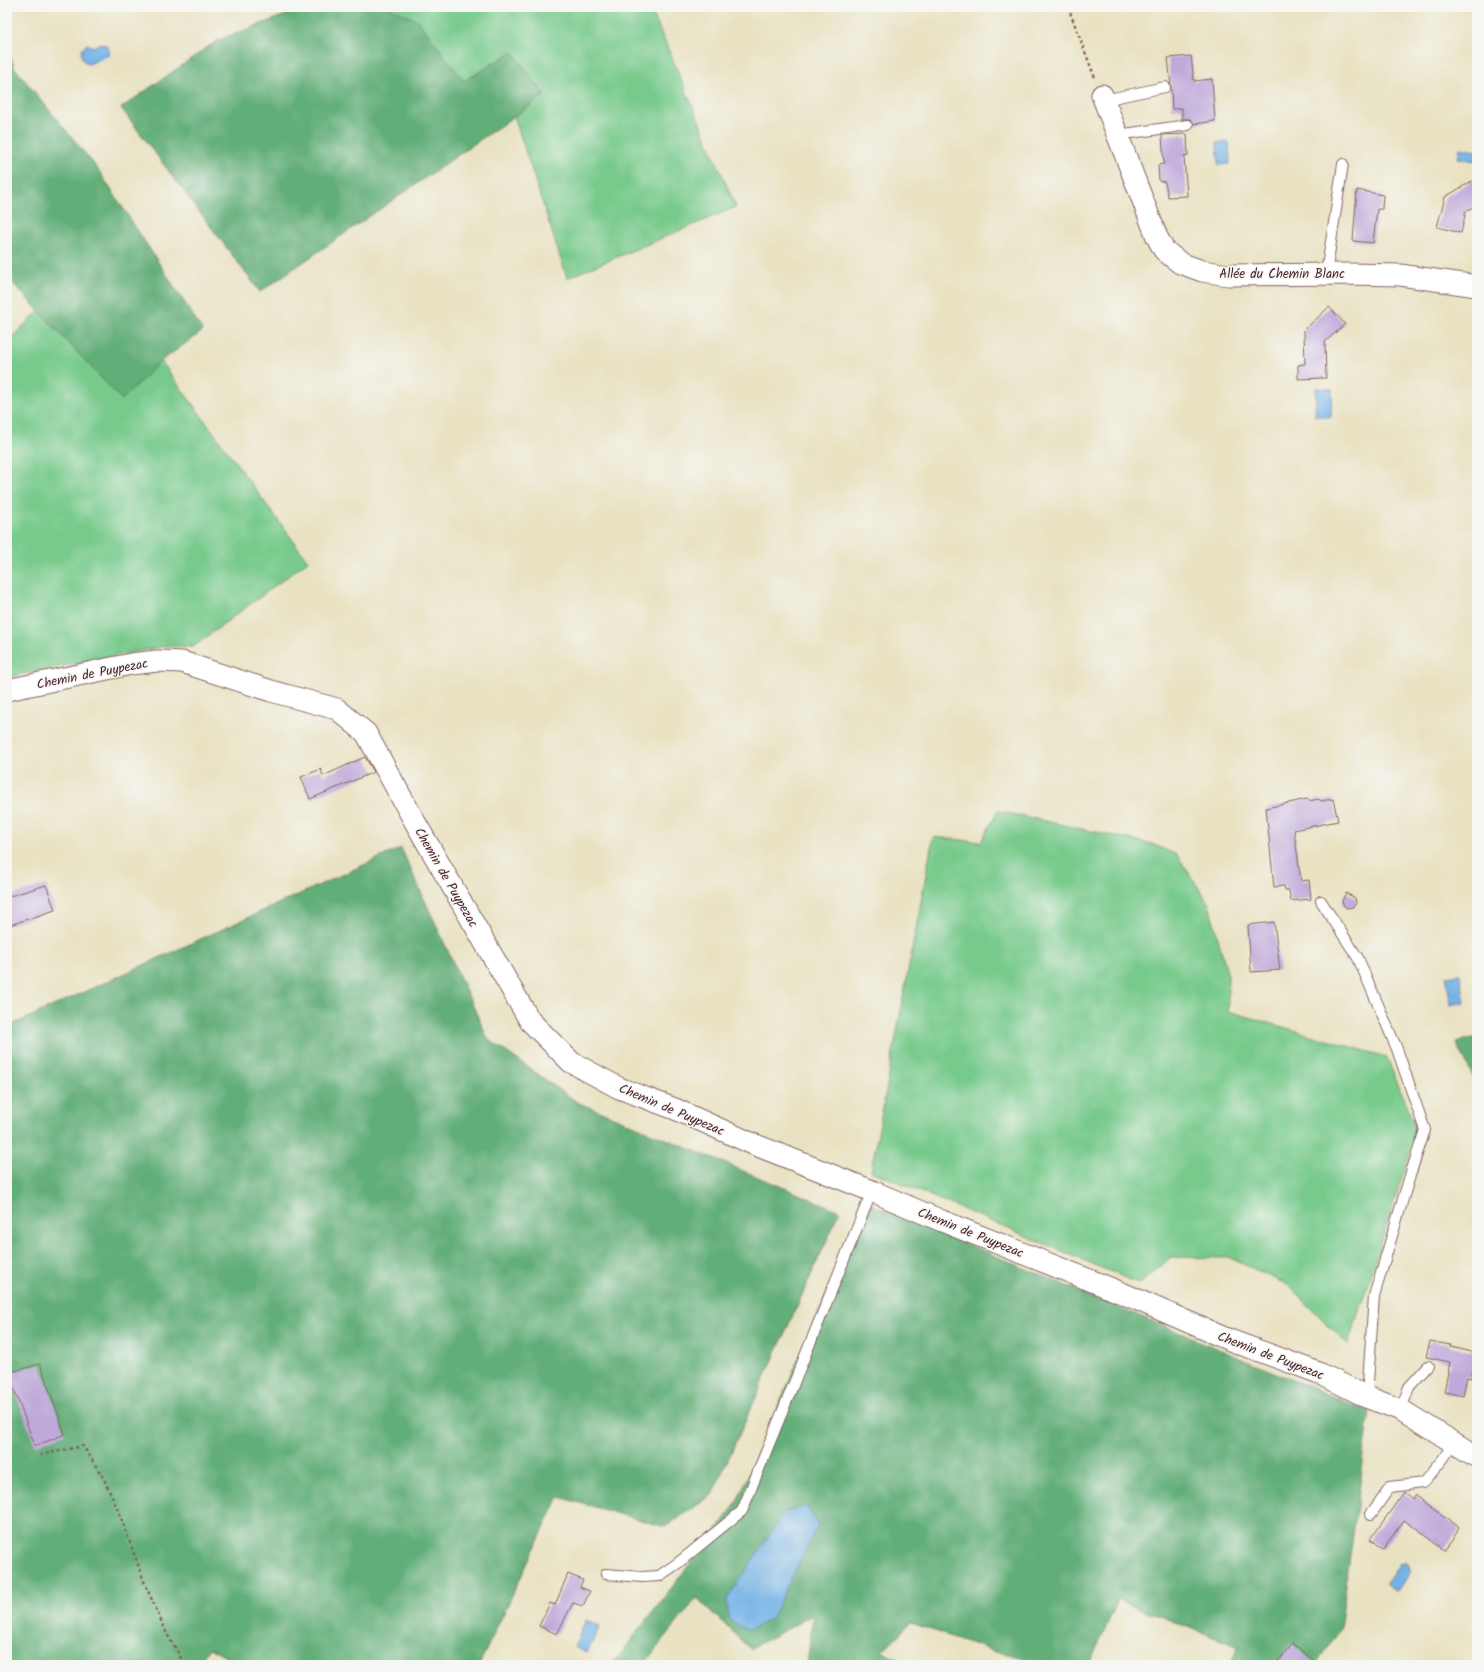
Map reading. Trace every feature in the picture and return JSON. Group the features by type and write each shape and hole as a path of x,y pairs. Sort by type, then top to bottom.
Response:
{"street":[{"name":"Allée du Chemin Blanc","path":"1103,97 1157,237 1164,250 1180,263 1202,271 1228,275 1400,275 1477,286"},
{"name":"Chemin de Puypezac","path":"7,690 131,664 157,661 182,662 271,692 337,709 366,732 415,822 530,1021 571,1062 619,1088 675,1109 753,1144 1122,1293 1227,1339 1319,1373 1367,1397 1401,1410 1477,1457"}],"lane":[{"path":"1103,97 1165,87"},
{"path":"1117,134 1188,125"},
{"path":"1326,274 1343,164"},
{"path":"1321,901 1358,958 1397,1049 1425,1130 1374,1296 1367,1397"},
{"path":"606,1574 642,1577 659,1576 742,1511 872,1191"},
{"path":"1401,1410 1409,1387 1428,1366"},
{"path":"1371,1514 1390,1487 1423,1483 1443,1459 1454,1442"}],"path":[{"path":"1068,7 1103,97"},
{"path":"40,1456 83,1446 103,1477 120,1515 145,1584 167,1634 185,1665"}],"green space":[{"path":"307,7 388,7 417,20 464,81 512,52 545,95 260,292 121,108 218,40"},
{"path":"388,7 650,7 736,207 567,278 514,116 545,95 512,52 464,82 417,20"},
{"path":"7,48 14,67 97,168 203,331 161,361 122,400 7,277"},
{"path":"39,311 122,399 161,361 308,561 193,647 166,646 7,677 7,342"},
{"path":"998,811 1152,844 1177,855 1209,904 1228,976 1228,1011 1386,1057 1408,1107 1416,1134 1348,1345 1288,1285 1230,1258 1171,1257 1140,1284 871,1171 933,837 981,842"},
{"path":"401,848 488,1039 577,1102 840,1211 712,1495 665,1527 559,1497 479,1665 240,1665 209,1648 198,1665 7,1665 7,1027"},
{"path":"1477,1037 1477,1085 1456,1042"},
{"path":"866,1202 1370,1412 1340,1629 1316,1665 1231,1665 1239,1647 1118,1600 1089,1665 1055,1665 990,1650 911,1623 882,1651 907,1665 807,1665 813,1615 750,1649 697,1598 643,1665 612,1665 736,1504"}],"water":[{"path":"101,43 106,45 109,55 89,64 85,63 81,53 87,44 93,47"},
{"path":"1229,142 1230,164 1219,165 1217,143"},
{"path":"1460,148 1477,151 1476,161 1458,158"},
{"path":"1316,388 1332,389 1331,417 1315,416"},
{"path":"1460,974 1465,1002 1451,1005 1446,976"},
{"path":"806,1506 818,1524 771,1619 750,1630 738,1625 731,1620 727,1612 727,1599 784,1513"},
{"path":"1404,1562 1409,1565 1408,1568 1411,1570 1396,1592 1385,1584 1400,1563 1402,1564"},
{"path":"586,1620 600,1626 587,1653 574,1647"}],"building":[{"path":"1191,56 1194,81 1212,79 1215,121 1194,124 1190,119 1182,119 1182,108 1172,109 1168,58"},
{"path":"1187,134 1188,155 1184,156 1187,196 1168,197 1165,182 1159,181 1158,165 1164,164 1162,135"},
{"path":"1477,178 1477,205 1466,211 1461,233 1437,227 1445,197"},
{"path":"1357,190 1383,195 1382,209 1377,209 1373,243 1353,241"},
{"path":"1329,307 1345,324 1325,342 1326,378 1298,379 1298,365 1305,364 1304,330"},
{"path":"365,757 374,772 310,799 301,777 321,769 323,776"},
{"path":"1307,799 1309,801 1319,799 1321,801 1333,799 1338,821 1294,830 1301,881 1309,880 1311,899 1291,901 1289,890 1285,890 1284,886 1274,887 1266,808"},
{"path":"46,885 55,910 7,926 7,897"},
{"path":"1346,893 1355,898 1356,903 1353,907 1347,908 1344,906 1342,901"},
{"path":"1274,922 1280,970 1251,972 1248,925"},
{"path":"1430,1341 1477,1353 1477,1373 1472,1372 1471,1378 1467,1377 1463,1396 1444,1392 1450,1362 1426,1357"},
{"path":"40,1364 65,1434 35,1446 8,1373"},
{"path":"1404,1492 1412,1499 1415,1495 1460,1528 1444,1550 1404,1520 1383,1549 1370,1540"},
{"path":"568,1574 583,1580 580,1587 590,1591 583,1606 573,1603 557,1634 539,1626 550,1603 555,1605"},
{"path":"1291,1643 1300,1650 1318,1665 1275,1665"}]}
